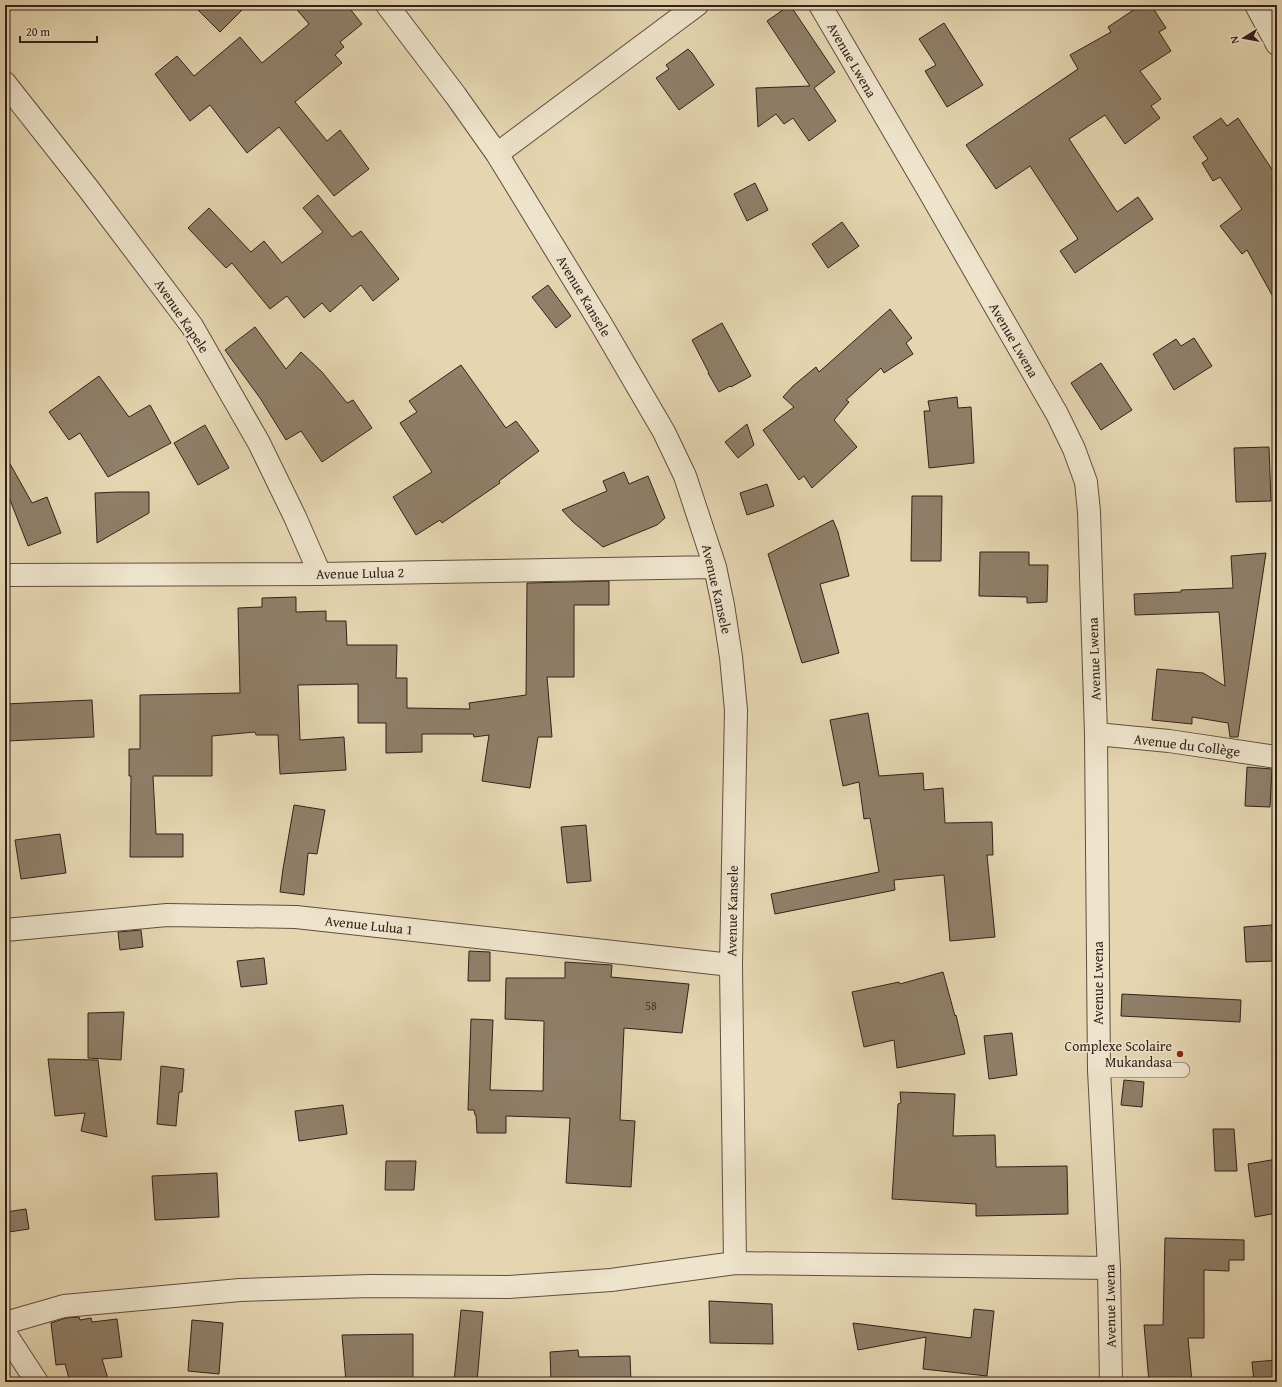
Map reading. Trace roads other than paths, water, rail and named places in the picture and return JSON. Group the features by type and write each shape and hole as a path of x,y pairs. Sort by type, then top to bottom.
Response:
{"street":[{"name":"Avenue Kansele","path":"387,5 456,96 497,154 601,324 664,432 685,476 715,567 723,605 731,657 736,710 731,965 735,1263"},
{"path":"497,154 697,5"},
{"name":"Avenue Lwena","path":"820,5 1057,414 1074,449 1086,482 1089,512 1096,734 1099,1070 1109,1268 1111,1382"},
{"path":"1256,5 1277,44"},
{"name":"Avenue Kapele","path":"5,83 87,187 192,326 259,443 295,517 320,574"},
{"name":"Avenue Lulua 2","path":"5,575 320,574 715,567"},
{"name":"Avenue du Collège","path":"1096,734 1169,741 1277,757"},
{"name":"Avenue Lulua 1","path":"5,930 167,915 296,917 731,965"},
{"path":"5,1323 64,1306 240,1290 370,1286 508,1287 611,1280 735,1263 1109,1268"},
{"path":"5,1333 37,1382"}],"lane":[{"path":"1099,1070 1182,1070"}],"place":[{"name":"Complexe Scolaire Mukandasa","path":"1180,1054"}]}
